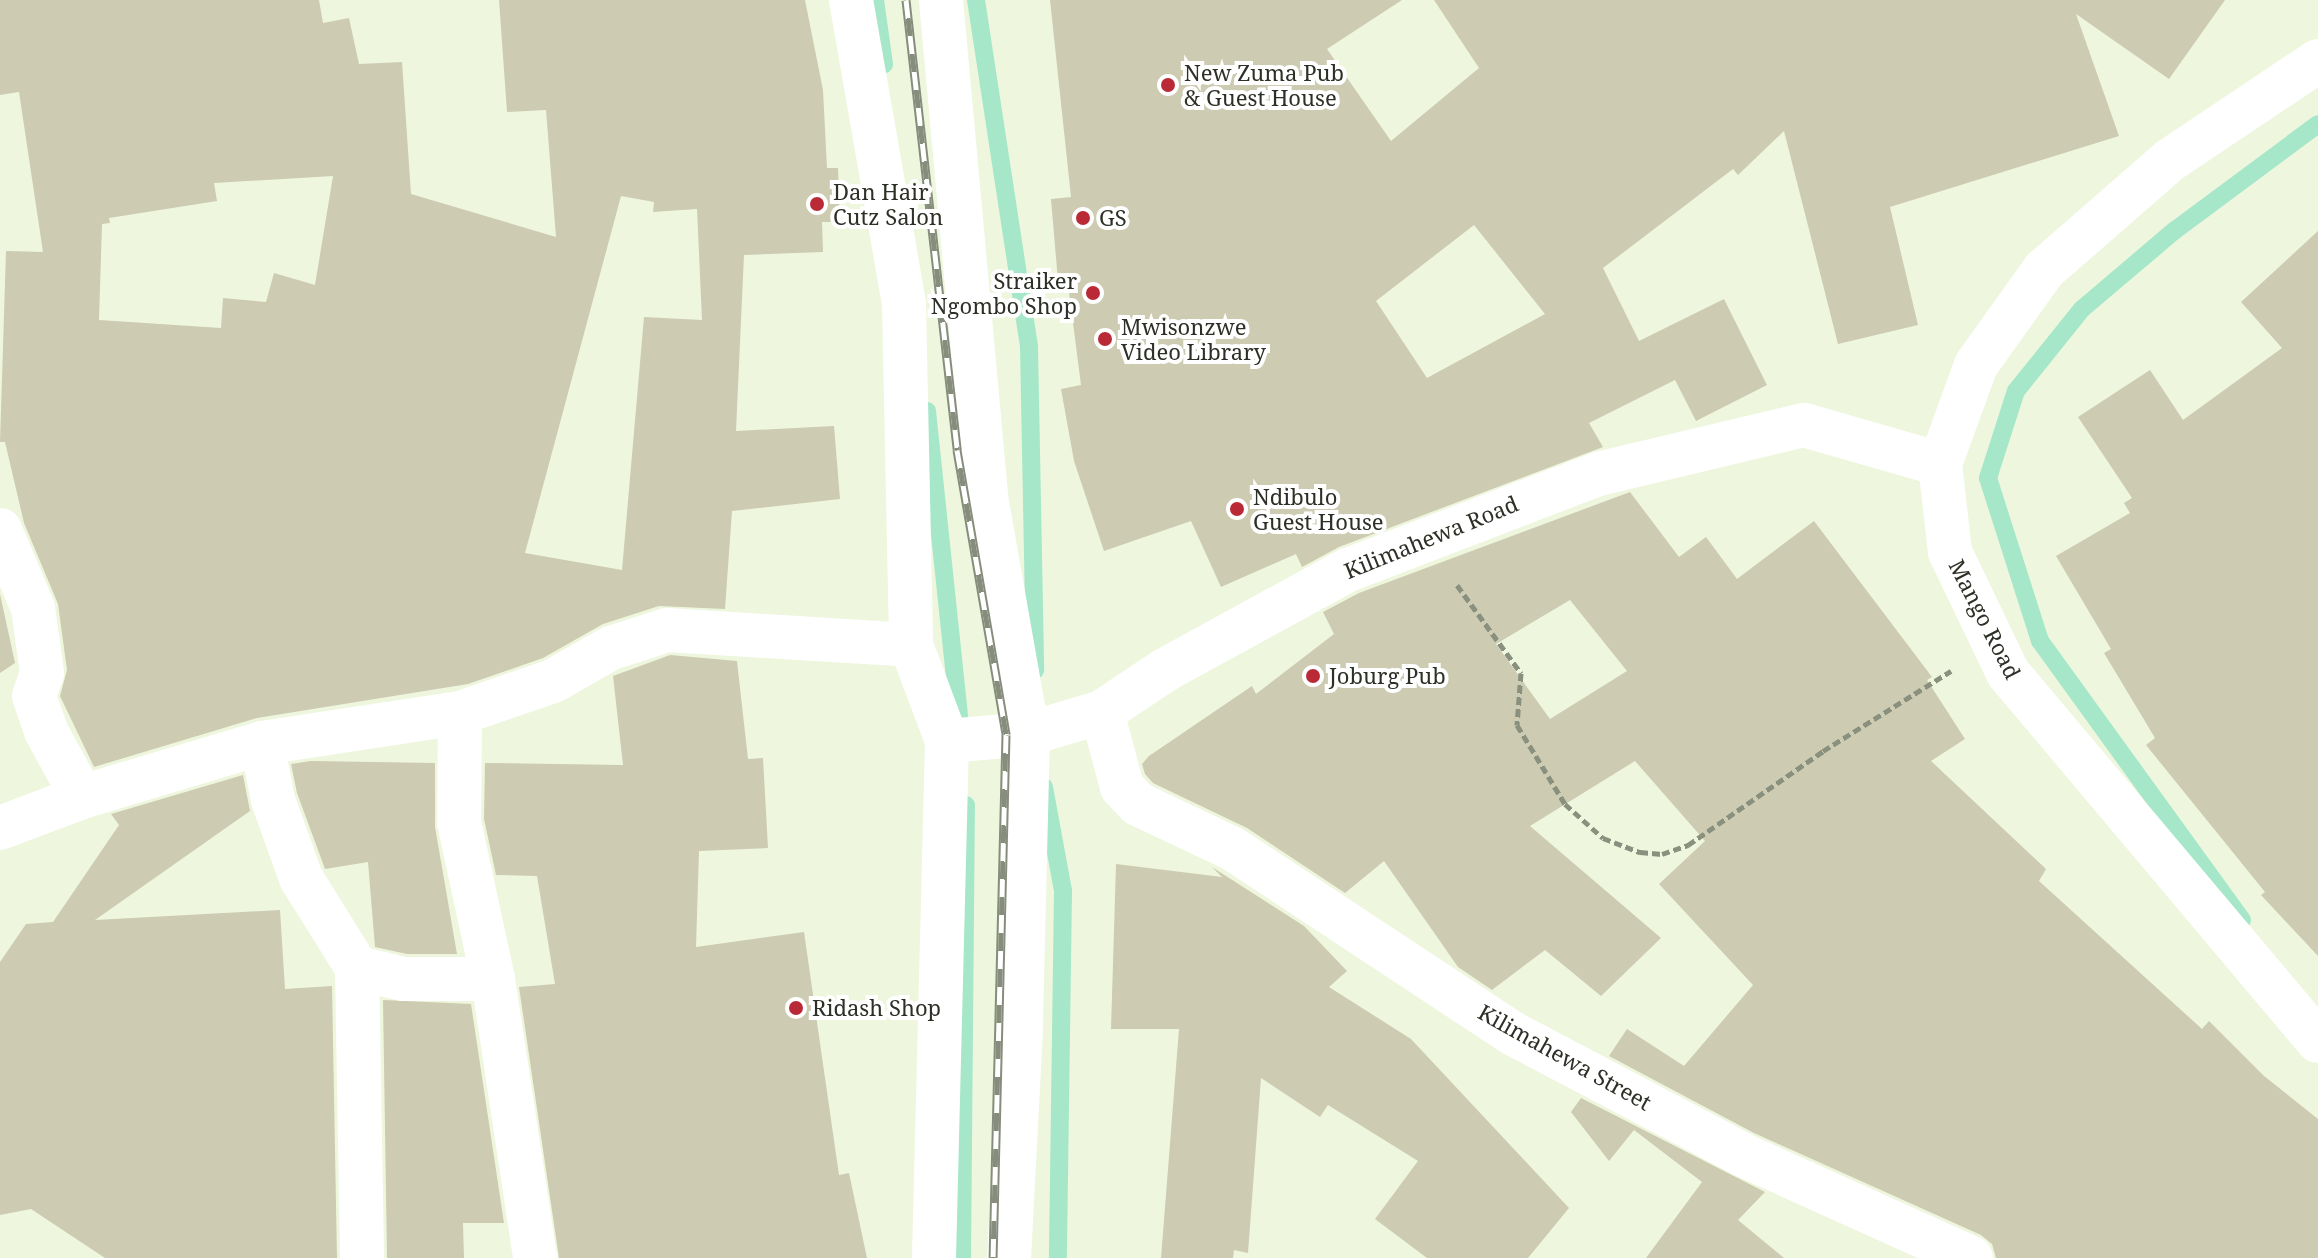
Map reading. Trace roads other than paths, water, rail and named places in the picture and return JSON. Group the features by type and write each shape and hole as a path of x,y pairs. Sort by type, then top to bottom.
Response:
{"street":[{"path":"851,0 904,304 911,645 947,741 934,1258"},
{"path":"941,0 986,497 1028,734 1021,1029 1009,1258"},
{"name":"Mango Road","path":"2312,1020 2008,673 1987,620 1950,552 1940,464 1976,365 2044,270 2170,160 2318,61"},
{"name":"Kilimahewa Road","path":"947,741 1028,734 1102,712 1165,670 1348,570 1598,474 1804,425 1940,464"},
{"path":"0,530 33,608 42,673 34,696 46,731 82,797"},
{"path":"0,828 82,797 262,743 460,713 553,681 611,648 667,630 911,645"},
{"name":"Kilimahewa Street","path":"1102,712 1118,777 1138,804 1233,849 1512,1033 1743,1155 1971,1258"},
{"path":"460,713 459,822 493,979 535,1258"},
{"path":"262,743 273,800 301,878 357,968 362,1258"},
{"path":"357,968 404,979 493,979"}],"waterway":[{"path":"875,0 884,64"},
{"path":"976,0 1029,347 1035,670"},
{"path":"2242,920 2040,641 1988,478 2016,391 2082,309 2174,231 2318,124"},
{"path":"927,411 961,732"},
{"path":"1044,787 1063,891 1058,1258"},
{"path":"962,1258 966,805"}],"railway":[{"path":"906,0 957,450 1006,735 993,1258"}],"place":[{"name":"New Zuma Pub & Guest House","path":"1168,85"},
{"name":"Dan Hair Cutz Salon","path":"817,204"},
{"name":"GS","path":"1083,218"},
{"name":"Straiker Ngombo Shop","path":"1093,293"},
{"name":"Mwisonzwe Video Library","path":"1105,339"},
{"name":"Ndibulo Guest House","path":"1237,509"},
{"name":"Joburg Pub","path":"1313,676"},
{"name":"Ridash Shop","path":"796,1008"}]}
